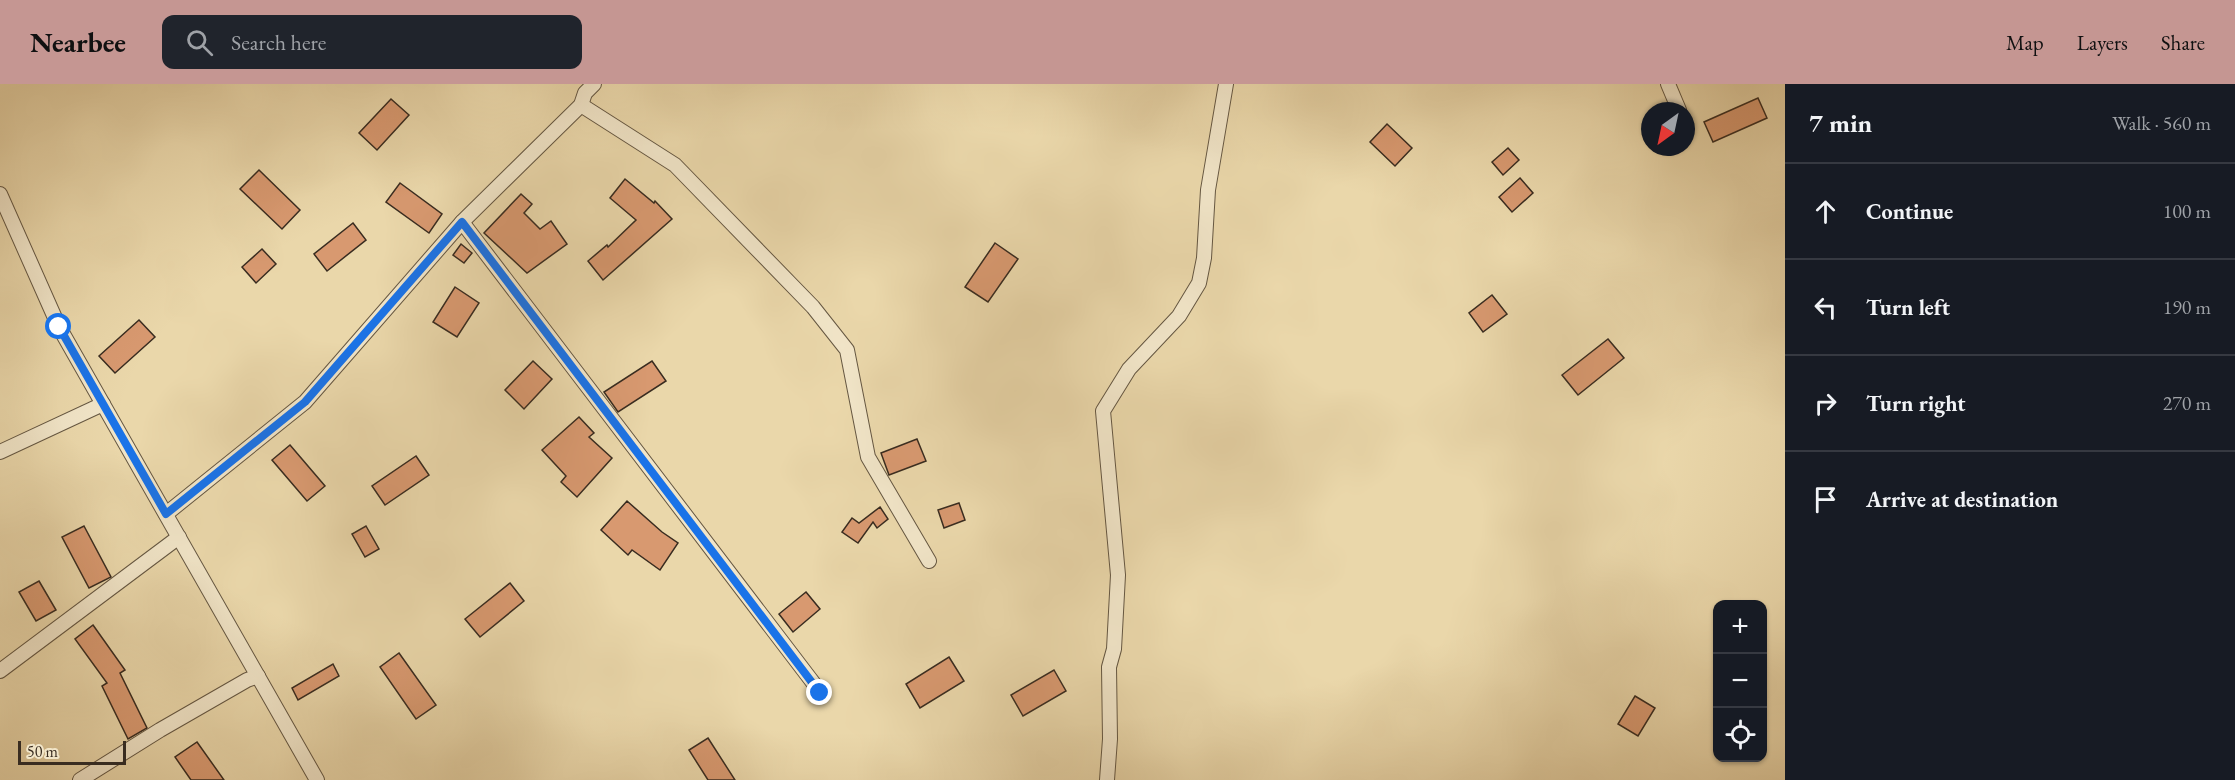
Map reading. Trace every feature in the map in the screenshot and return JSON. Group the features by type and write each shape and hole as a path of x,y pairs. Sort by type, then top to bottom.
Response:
{"street":[{"path":"166,514 305,402 462,222 581,105 585,93 594,84"},
{"path":"1107,780 1110,739 1109,667 1114,649 1118,575 1103,411 1129,369 1179,316 1199,283 1204,258 1208,190 1226,84"},
{"path":"1668,84 1676,102"},
{"path":"581,105 675,165 813,307 847,350 868,457 929,561"},
{"path":"0,194 59,327 317,780"},
{"path":"462,222 820,693"},
{"path":"0,453 103,404"},
{"path":"0,671 179,537"},
{"path":"80,780 160,730 247,680 258,676"}],"building":[{"path":"1758,98 1767,118 1713,142 1704,122"},
{"path":"391,99 409,115 377,150 359,133"},
{"path":"1387,124 1412,148 1395,166 1370,142"},
{"path":"1508,148 1519,160 1503,175 1492,162"},
{"path":"259,170 300,210 282,229 240,189"},
{"path":"1520,178 1533,193 1512,212 1499,197"},
{"path":"625,179 654,203 655,201 672,219 603,280 588,261 607,245 608,247 636,220 610,198"},
{"path":"400,183 442,214 429,233 386,202"},
{"path":"521,194 532,204 524,213 540,229 551,221 567,244 527,273 484,233"},
{"path":"353,223 366,240 327,271 314,254"},
{"path":"995,243 1018,259 988,302 965,287"},
{"path":"461,244 472,253 464,263 453,255"},
{"path":"262,249 276,264 256,283 242,267"},
{"path":"455,287 479,303 457,337 433,322"},
{"path":"1492,295 1507,314 1483,332 1469,313"},
{"path":"139,320 155,337 115,373 99,356"},
{"path":"1608,339 1624,358 1578,395 1562,375"},
{"path":"533,361 552,379 524,409 505,390"},
{"path":"652,361 666,381 618,412 604,392"},
{"path":"579,417 594,433 589,437 612,458 577,497 561,482 566,476 542,450"},
{"path":"917,439 926,461 889,475 881,453"},
{"path":"290,445 325,486 307,501 272,460"},
{"path":"416,456 429,475 385,505 372,486"},
{"path":"627,501 678,543 660,570 632,550 628,555 601,530"},
{"path":"959,503 965,520 944,528 938,510"},
{"path":"880,507 888,519 877,528 873,522 858,543 842,532 852,518 859,523"},
{"path":"84,526 111,577 89,588 62,537"},
{"path":"366,526 379,549 365,557 352,534"},
{"path":"39,581 56,610 36,621 19,592"},
{"path":"510,583 524,601 480,637 465,619"},
{"path":"806,592 820,609 793,632 779,614"},
{"path":"93,625 125,670 120,673 147,728 128,739 102,686 107,683 75,639"},
{"path":"399,653 436,705 416,719 380,667"},
{"path":"949,657 964,681 920,708 906,684"},
{"path":"333,664 339,676 298,700 292,688"},
{"path":"1054,670 1066,691 1023,716 1011,695"},
{"path":"1635,696 1655,708 1638,736 1618,724"},
{"path":"708,738 735,780 708,780 689,750"},
{"path":"197,742 224,780 191,780 175,757"}],"route":[{"path":"59,327 166,514 305,402 462,222 820,693"}]}
